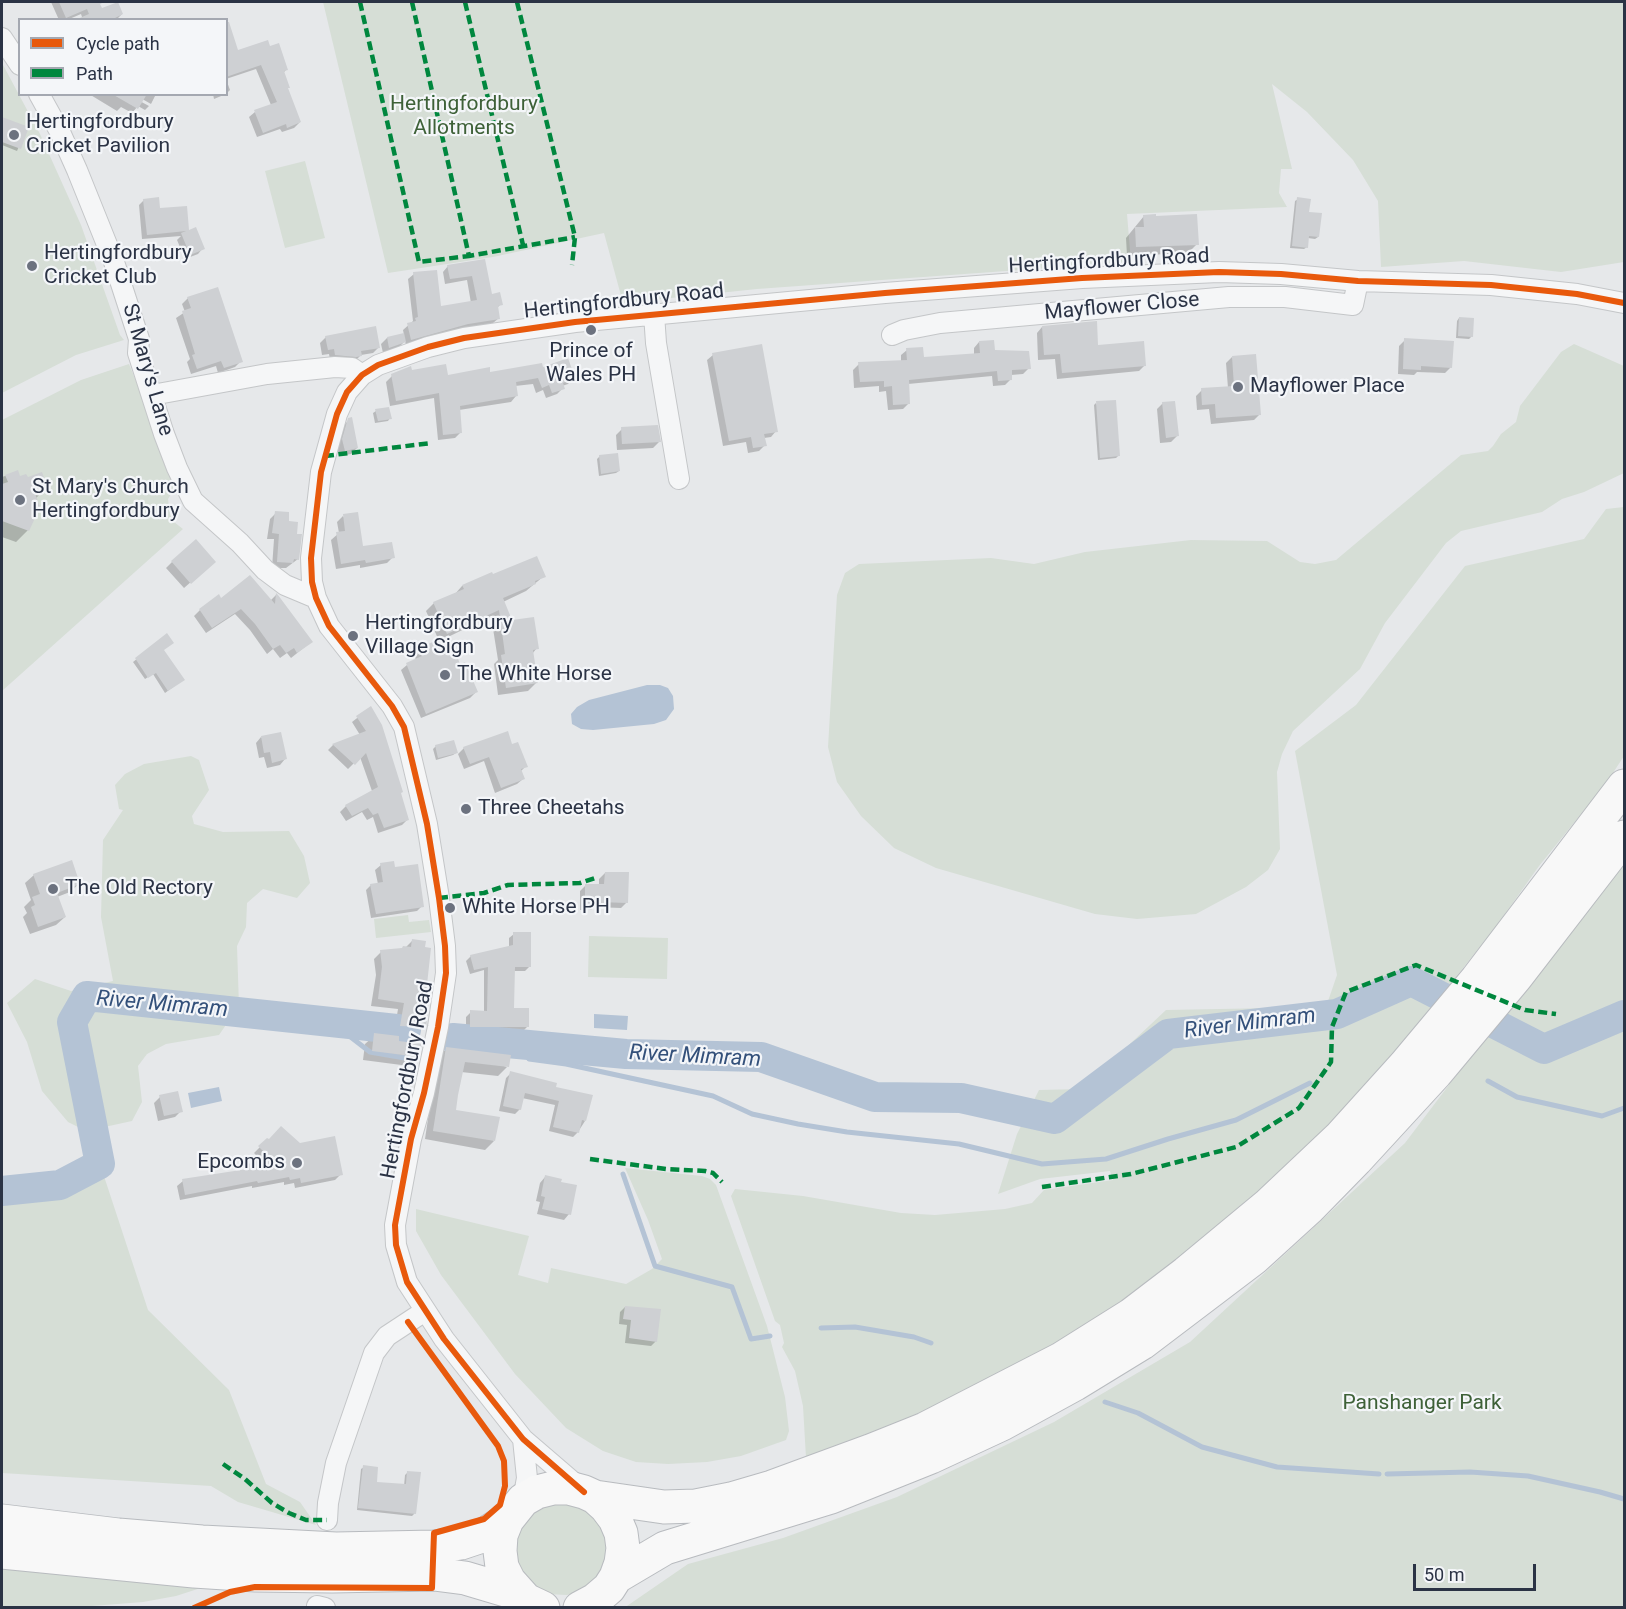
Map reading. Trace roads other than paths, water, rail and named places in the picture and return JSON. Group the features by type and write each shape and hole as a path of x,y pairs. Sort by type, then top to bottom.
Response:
{"highway":[{"path":"827,1483 925,1428 1061,1359 1131,1315 1268,1205 1340,1137 1405,1065 1477,979 1624,786"},
{"path":"616,1577 665,1548 699,1536 775,1501 827,1483 920,1461 1002,1424 1075,1384 1142,1343 1254,1258 1310,1207 1436,1073 1516,977 1624,837"},
{"path":"2,1521 118,1535 202,1542 336,1549 434,1547 460,1544 482,1536 537,1492 553,1488 569,1488 590,1495 664,1507 696,1506 731,1499 775,1501"},
{"path":"579,1608 595,1600 609,1588 616,1577 622,1555 621,1533 615,1519 606,1507 590,1495"},
{"path":"515,1510 501,1535 501,1559 509,1581 531,1601"},
{"path":"2,1552 256,1575 434,1574 465,1578 531,1601"}],"street":[{"path":"2,38 18,62"},
{"name":"St Mary's Lane","path":"40,96 60,132 110,252 139,339 138,353 177,468 193,501 240,543 265,570 285,585 315,598"},
{"name":"Hertingfordbury Road","path":"590,1495 523,1439 425,1311 407,1282 396,1245 395,1226 411,1139 438,1026 446,973 445,946 440,898 427,824 404,728 392,706 336,637 315,598 311,558 321,472 337,414 347,392 362,375 378,365 464,338 575,322 654,314 1149,274 1229,272 1358,281 1491,285 1576,294 1624,303"},
{"name":"Mayflower Close","path":"892,335 904,330 940,323 1229,297 1285,297 1353,305 1358,281"},
{"path":"654,314 656,343 679,479"},
{"path":"152,395 257,376 334,367 352,368 362,375"},
{"path":"327,1520 336,1464 374,1353 387,1336 425,1311"},
{"path":"515,1510 527,1478 523,1439"}],"water":[{"path":"647,685 660,685 668,688 673,696 674,709 666,720 654,724 593,730 581,729 572,724 571,714 577,707 589,700"},
{"path":"594,1014 628,1016 627,1030 594,1028"},
{"path":"219,1087 222,1101 191,1108 188,1093"}],"waterway":[{"name":"River Mimram","path":"453,1038 626,1054 761,1057 875,1097 961,1098 1055,1119 1168,1034 1337,1014 1411,981 1544,1049 1624,1015"},
{"name":"River Mimram","path":"2,1191 60,1185 100,1164 72,1022 87,996 406,1030"},
{"path":"330,1021 370,1052 411,1059"},
{"path":"529,1059 566,1064 713,1096 752,1114 798,1124 847,1132 959,1144 1042,1164 1106,1159 1236,1120 1310,1083"},
{"path":"1488,1081 1517,1097 1602,1116 1624,1108"},
{"path":"623,1174 655,1266 732,1287 751,1339 770,1336"},
{"path":"821,1328 855,1327 914,1337 931,1343"},
{"path":"1105,1402 1138,1413 1202,1447 1277,1467 1379,1474"},
{"path":"1387,1474 1470,1472 1528,1476 1624,1499"}],"place":[{"name":"Hertingfordbury Cricket Pavilion","path":"14,135"},
{"name":"Hertingfordbury Cricket Club","path":"32,266"},
{"name":"Prince of Wales PH","path":"591,330"},
{"name":"Mayflower Place","path":"1238,387"},
{"name":"St Mary's Church Hertingfordbury","path":"20,500"},
{"name":"Hertingfordbury Village Sign","path":"353,636"},
{"name":"The White Horse","path":"445,675"},
{"name":"Three Cheetahs","path":"466,809"},
{"name":"The Old Rectory","path":"53,889"},
{"name":"White Horse PH","path":"450,908"},
{"name":"Epcombs","path":"297,1163"}],"park label":[{"name":"Hertingfordbury Allotments","path":"464,117"},
{"name":"Panshanger Park","path":"1422,1404"}]}
